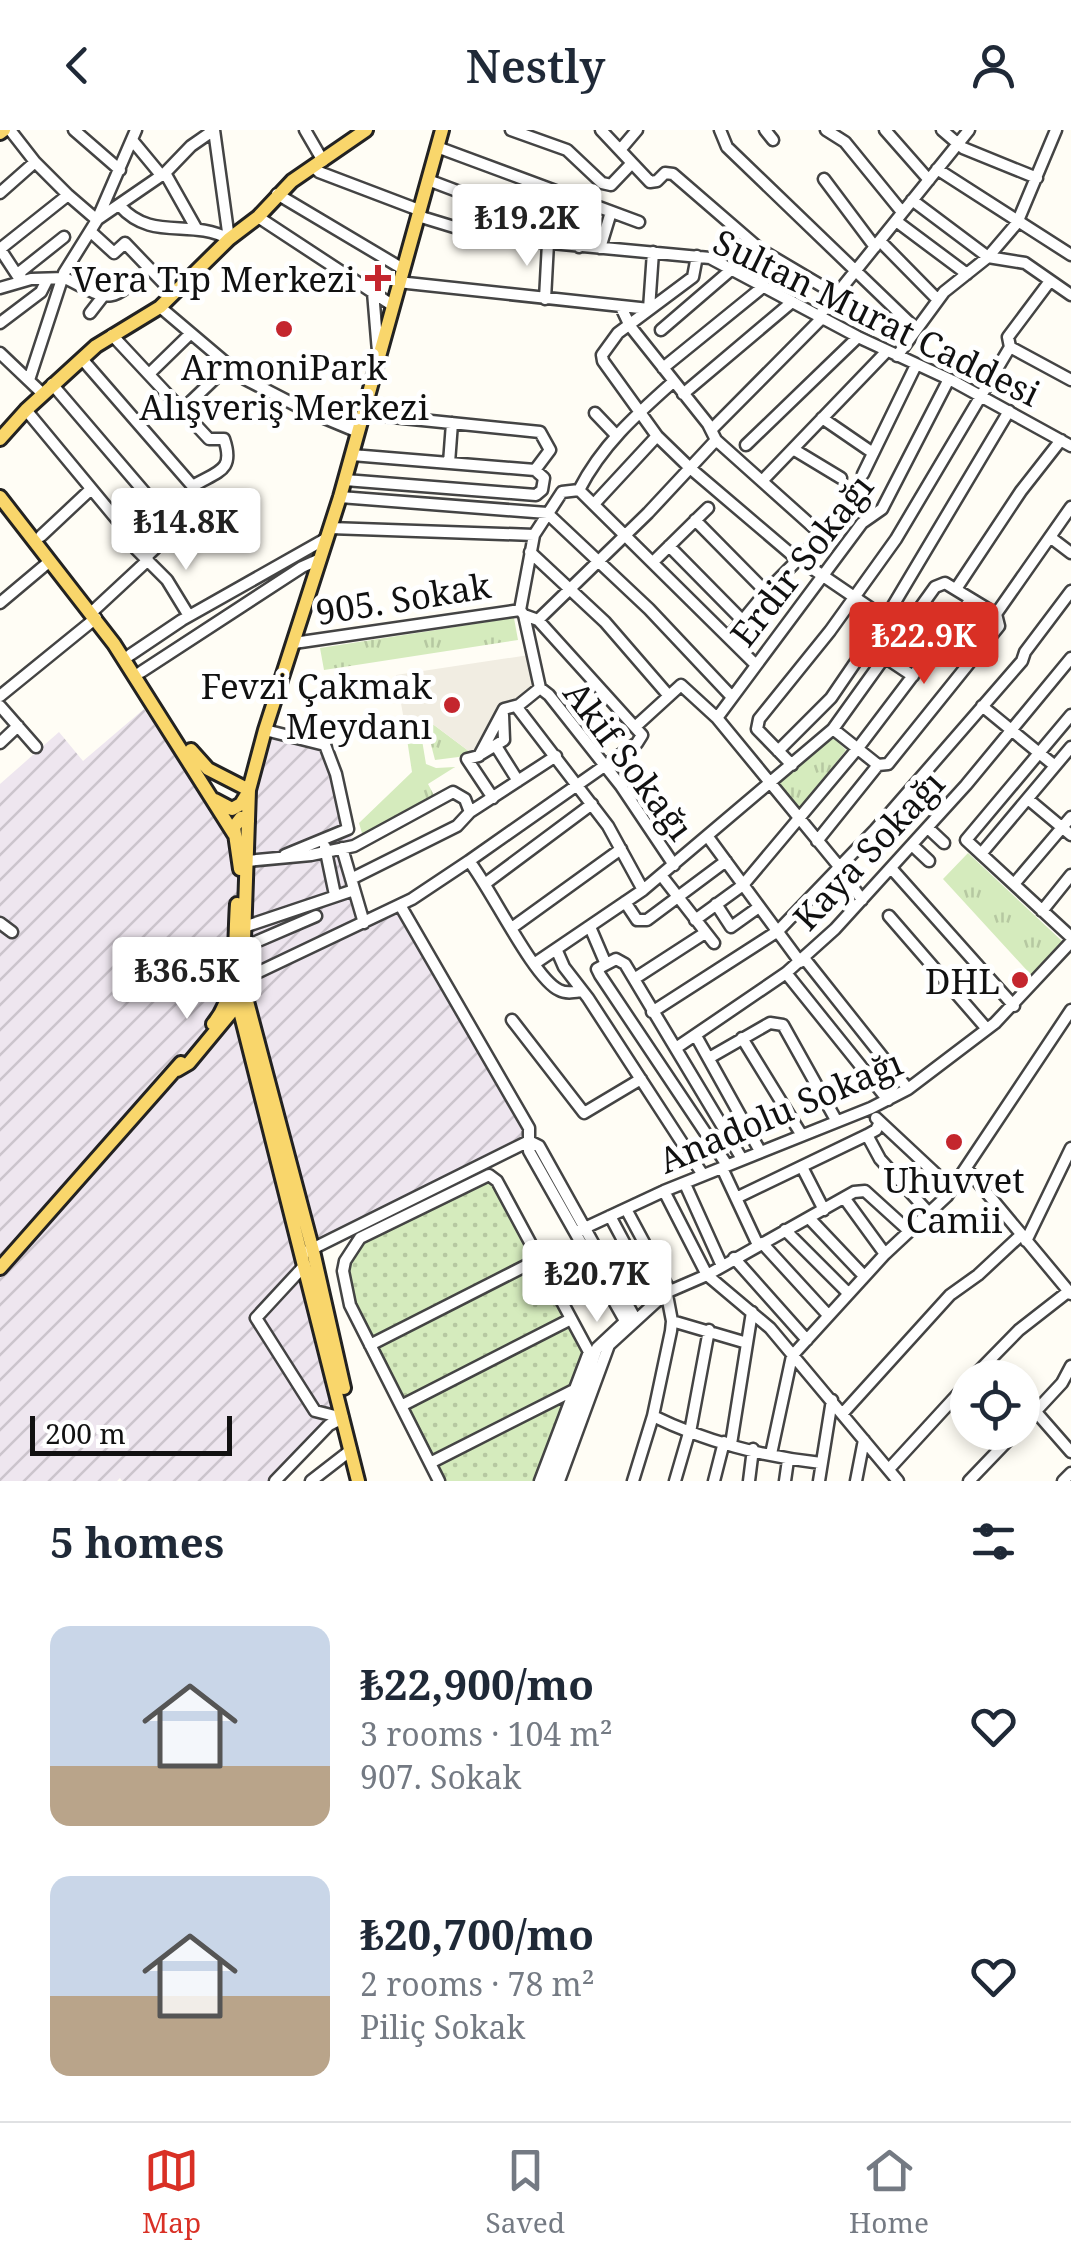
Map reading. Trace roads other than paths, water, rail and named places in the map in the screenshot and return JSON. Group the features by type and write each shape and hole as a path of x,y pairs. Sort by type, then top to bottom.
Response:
{"main road":[{"path":"366,1481 326,1309 236,1014 244,946 249,790 345,480 442,130"},
{"path":"0,439 82,358 160,307 277,194 360,132"},
{"path":"0,486 95,613 234,834 240,872 239,985 309,1262 358,1481"},
{"path":"0,497 130,655 196,756 208,769 249,790"},
{"path":"213,798 232,808 241,804 249,790"},
{"path":"234,834 238,820 248,822"},
{"path":"0,1268 177,1070 239,985"},
{"path":"177,1070 189,1063 236,1014"}],"street":[{"path":"74,130 120,170"},
{"path":"97,220 163,174 191,146 214,132 228,130"},
{"path":"305,130 319,164"},
{"path":"601,130 650,182 673,174 761,250 837,296"},
{"path":"620,150 637,130"},
{"path":"720,130 726,148 915,328"},
{"path":"826,130 846,142 899,217 966,274"},
{"path":"885,130 928,180"},
{"path":"942,130 957,144 1037,178"},
{"path":"538,620 690,468 714,435 821,317 969,130"},
{"path":"762,481 822,418 892,354 938,300 988,257 1017,223 1056,130"},
{"path":"4,131 97,220"},
{"path":"519,131 567,150 602,184 611,184 632,163"},
{"path":"214,132 229,239"},
{"path":"29,380 66,278 64,274 91,232 134,135"},
{"path":"134,135 196,228"},
{"path":"437,147 639,222"},
{"path":"0,194 36,162"},
{"name":"Sultan Murat Caddesi","path":"319,164 319,172 487,237 697,256 732,268 1066,443"},
{"path":"937,169 1071,255"},
{"path":"824,179 877,244 938,300"},
{"path":"428,180 576,236 578,247"},
{"path":"277,194 400,275 545,299 650,310"},
{"path":"21,281 1,247 68,195"},
{"path":"912,200 988,257 1026,263 1071,295"},
{"path":"120,206 132,220 162,228 214,230 229,239"},
{"path":"600,248 611,212"},
{"path":"258,216 392,305"},
{"path":"91,232 114,253 124,244 132,220"},
{"path":"21,281 20,272 64,238"},
{"path":"545,299 548,242"},
{"path":"124,244 174,294"},
{"path":"650,310 653,252"},
{"path":"697,256 693,277 618,333 602,355 603,360 656,436 690,468 797,558 904,631"},
{"path":"0,288 21,281 66,278 104,296 120,294 148,268"},
{"path":"661,330 732,268"},
{"path":"792,765 756,729 759,719 854,598 926,492 1010,347 1008,337 1055,284 1071,279"},
{"path":"0,323 41,292 47,280"},
{"path":"662,368 764,286"},
{"path":"373,292 378,358"},
{"path":"90,313 104,296"},
{"path":"684,394 792,302"},
{"path":"160,307 260,387 358,432"},
{"path":"621,307 630,326 714,435 822,536"},
{"path":"148,374 190,334"},
{"path":"112,335 209,439 224,439 230,456 226,466 193,486"},
{"path":"746,445 858,337"},
{"path":"1010,347 1071,380"},
{"path":"0,353 29,380 48,389 164,515 170,529 166,538 95,613 0,696"},
{"path":"82,358 196,490 195,498 164,515"},
{"path":"182,410 229,365"},
{"path":"864,474 916,366"},
{"name":"Erdir Sokağı","path":"716,718 862,523 882,508 949,379"},
{"path":"579,490 616,435 674,382"},
{"path":"26,410 167,580 189,616"},
{"path":"778,752 831,698 886,619 1009,411"},
{"path":"595,413 616,435"},
{"path":"363,414 540,432 550,450 535,470"},
{"path":"822,418 873,453"},
{"path":"448,463 452,423"},
{"path":"594,504 656,436"},
{"path":"956,589 1020,491 1066,443"},
{"path":"793,449 842,478"},
{"path":"345,480 536,495 542,490 544,478 535,470 352,455"},
{"path":"41,536 90,490"},
{"path":"480,754 502,712 540,688 522,612 534,535 562,492 579,490 755,664"},
{"path":"340,497 547,513 649,609 732,697"},
{"path":"996,614 1071,507"},
{"path":"653,562 708,508"},
{"path":"728,637 842,510"},
{"path":"695,520 766,592"},
{"path":"130,655 329,533 534,535"},
{"path":"1050,537 1071,553"},
{"path":"669,546 741,619"},
{"path":"530,552 616,633 669,696"},
{"path":"141,672 302,566 320,559"},
{"path":"0,603 50,560"},
{"path":"534,964 557,952 662,876 833,729 935,588 945,583 996,614 999,626 888,764 878,765 817,841"},
{"path":"652,1012 778,931 840,867 1022,661 1071,592"},
{"path":"695,920 743,886 858,748 971,599"},
{"path":"239,985 400,905 637,744 642,735 538,620 522,612"},
{"name":"905. Sokak","path":"294,643 522,612"},
{"path":"886,658 913,676"},
{"name":"Kaya Sokağı","path":"676,1048 802,960 928,828 1071,658"},
{"path":"635,727 681,685 716,718 840,867 862,900"},
{"name":"Akif Sokağı","path":"540,688 549,694 605,765 674,865"},
{"path":"0,706 36,747"},
{"path":"516,706 592,804 643,890"},
{"path":"982,706 1056,766"},
{"path":"493,798 467,760 505,738 502,712"},
{"path":"1071,714 966,840 1071,940"},
{"path":"0,743 18,726"},
{"path":"833,729 878,765"},
{"path":"265,730 324,745 336,774 348,829 352,885 364,922"},
{"path":"496,746 518,781"},
{"path":"982,854 1071,746"},
{"path":"244,927 335,895 448,831 470,812 556,756"},
{"path":"247,861 348,847 453,792 465,799 470,812"},
{"path":"1028,799 1066,831"},
{"path":"486,883 592,804"},
{"path":"1014,884 1066,831 1071,817"},
{"path":"928,828 944,843"},
{"path":"275,860 348,829"},
{"path":"708,837 759,907 908,1090"},
{"path":"322,838 335,895"},
{"path":"912,845 930,861"},
{"path":"513,928 622,849"},
{"path":"469,861 534,964 558,990 582,991"},
{"path":"625,902 637,920 647,920 726,861"},
{"path":"891,868 1014,1006"},
{"path":"662,876 714,943"},
{"path":"1042,911 1071,876"},
{"path":"716,904 731,927 759,907"},
{"path":"400,905 529,1128 529,1141"},
{"path":"244,946 316,916"},
{"path":"889,916 987,1029"},
{"path":"0,923 12,932"},
{"path":"590,927 606,962"},
{"path":"634,979 705,932"},
{"name":"Anadolu Sokağı","path":"580,1230 908,1090 1014,1006 1071,940"},
{"path":"557,952 703,1175"},
{"path":"742,1159 625,964 616,959 606,962 597,969 600,976 724,1166 760,1244 828,1315"},
{"path":"786,973 888,1100"},
{"path":"771,1454 792,1356 885,1254 952,1189 1071,1010"},
{"path":"512,1020 584,1113 642,1079"},
{"path":"709,1058 770,1023 783,1025 836,1120"},
{"path":"696,1036 760,1150"},
{"path":"742,1038 801,1134"},
{"path":"872,1108 880,1122 952,1189"},
{"path":"736,1198 867,1136 880,1122"},
{"path":"867,1136 880,1159 929,1213"},
{"path":"529,1141 539,1146 580,1230 633,1319"},
{"path":"343,1418 315,1412 256,1318 309,1262 529,1141"},
{"path":"843,1413 950,1295 1024,1238 1071,1148"},
{"path":"802,1167 824,1210"},
{"path":"968,1169 1070,1293 1019,1330 990,1360"},
{"path":"438,1481 350,1304 343,1282 345,1261 360,1238 484,1175 494,1177 589,1352 540,1481"},
{"path":"685,1184 722,1266"},
{"path":"664,1191 707,1275 752,1312 832,1400 892,1476 950,1405"},
{"path":"550,1481 598,1348 664,1296 854,1192 865,1191 908,1230"},
{"path":"844,1198 885,1254"},
{"path":"626,1209 672,1321 653,1416 633,1481"},
{"path":"610,1216 664,1296"},
{"path":"809,1218 864,1276"},
{"path":"785,1230 848,1294"},
{"path":"370,1345 539,1258"},
{"path":"734,1258 807,1340"},
{"path":"714,1481 727,1443 752,1312"},
{"path":"401,1406 571,1318"},
{"path":"559,1481 600,1364 609,1346 633,1319"},
{"path":"672,1321 747,1343"},
{"path":"675,1481 690,1433 708,1330"},
{"path":"1040,1408 1062,1384 1071,1366"},
{"path":"430,1464 575,1389"},
{"path":"819,1481 832,1400"},
{"path":"653,1416 690,1433 788,1460 821,1463"},
{"path":"1040,1417 1071,1452"},
{"path":"275,1481 329,1425 343,1418"},
{"path":"856,1481 864,1440"},
{"path":"311,1481 351,1450"},
{"path":"749,1481 753,1450"},
{"path":"969,1481 999,1450"},
{"path":"785,1481 788,1460"},
{"path":"1063,1481 1071,1473"}],"place":[{"name":"Vera Tıp Merkezi","path":"378,278"},
{"name":"ArmoniPark Alışveriş Merkezi","path":"284,329"},
{"name":"Fevzi Çakmak Meydanı","path":"452,705"},
{"name":"DHL","path":"1020,980"},
{"name":"Uhuvvet Camii","path":"954,1142"}]}
